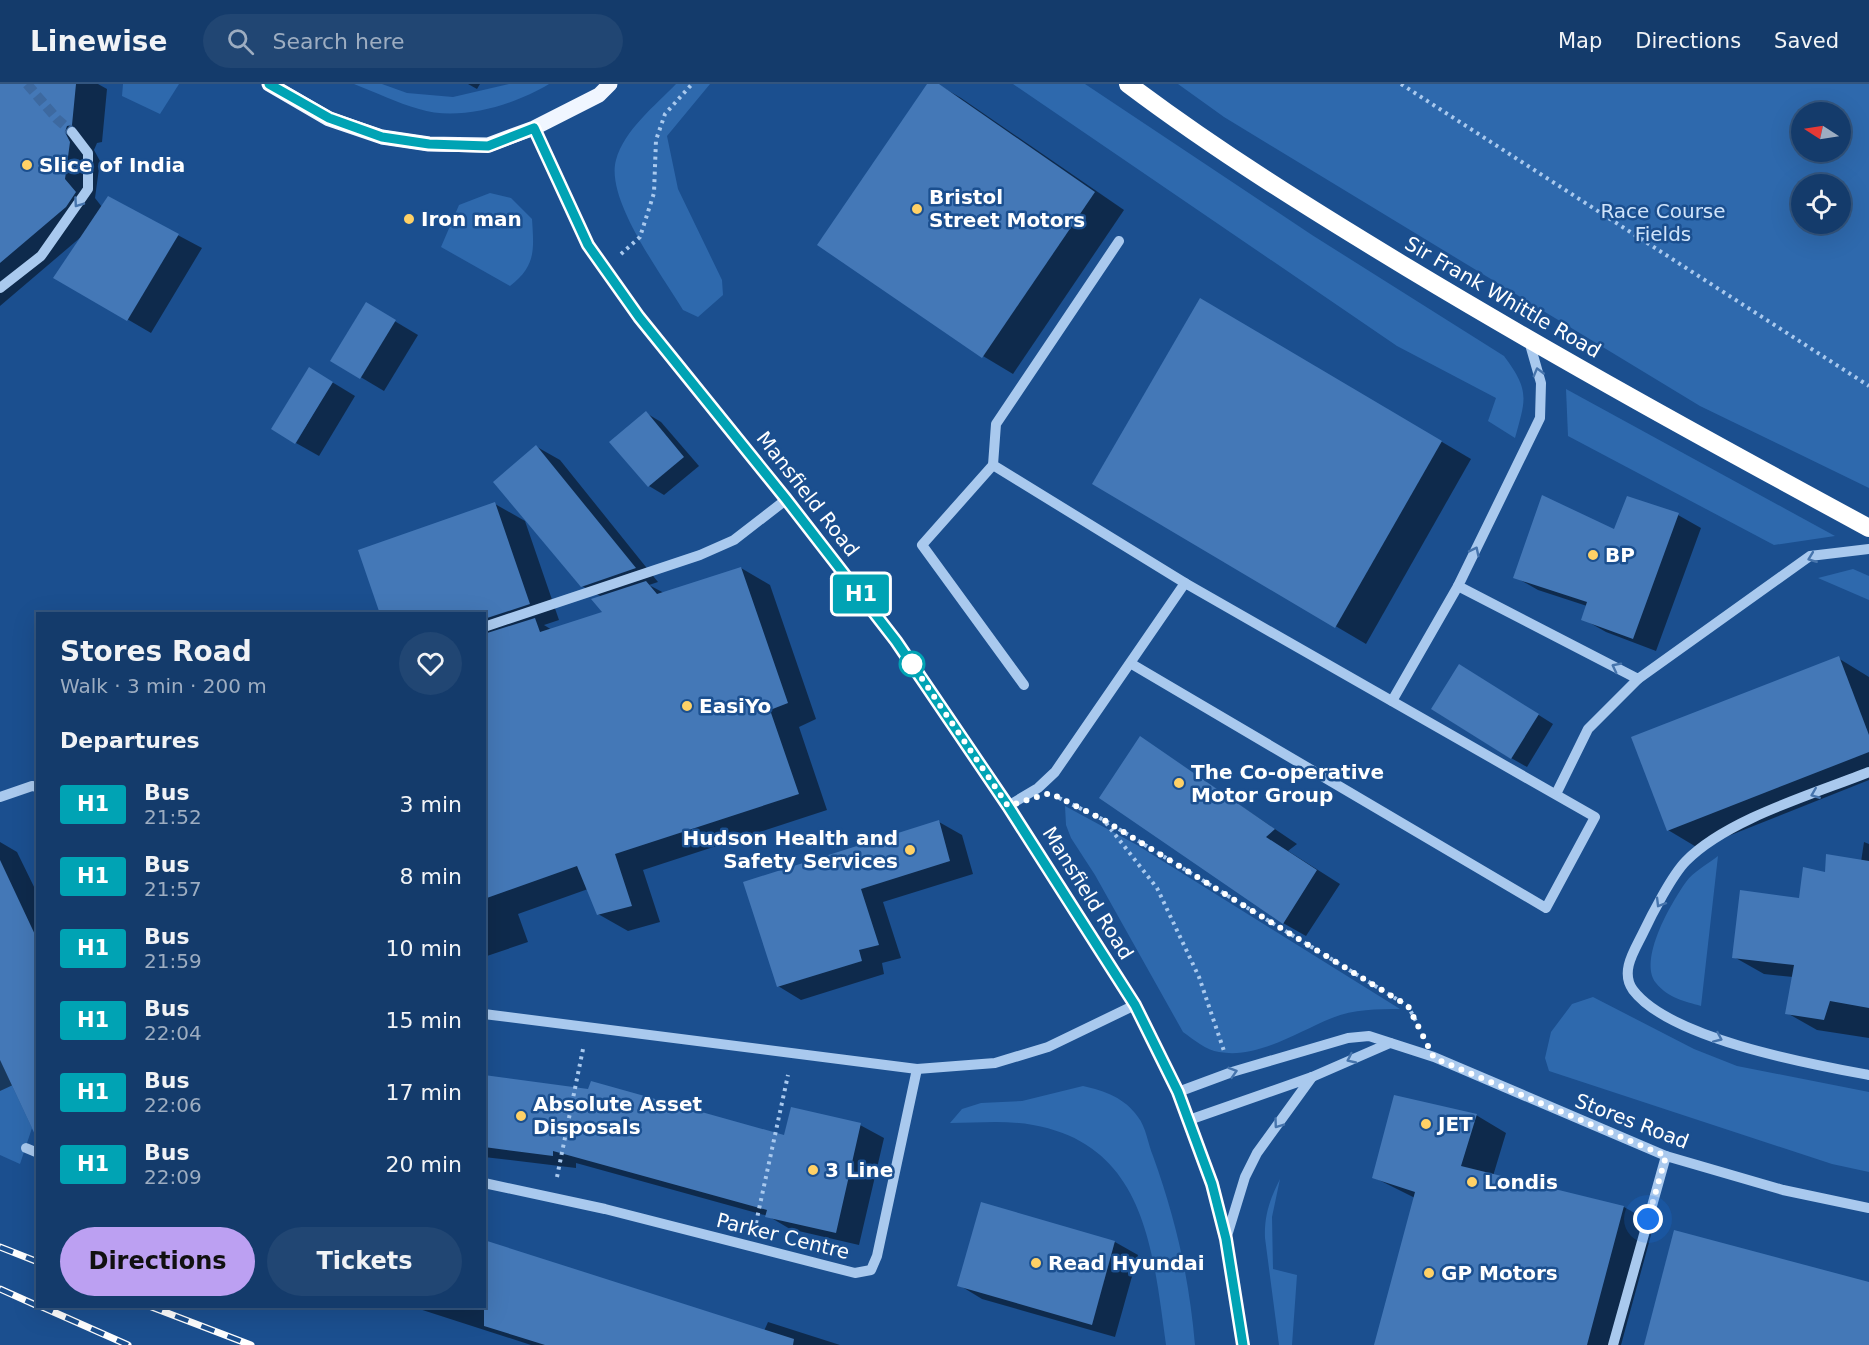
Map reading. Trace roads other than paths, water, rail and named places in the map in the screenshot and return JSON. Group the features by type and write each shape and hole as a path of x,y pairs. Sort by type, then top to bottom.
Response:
{"highway":[{"name":"Sir Frank Whittle Road","path":"1128,84 1193,133 1339,226 1529,341 1869,528"}],"main road":[{"path":"269,84 329,118 382,137 429,144 488,146 534,128 599,95 610,84"}],"street":[{"name":"Mansfield Road","path":"534,128 588,245 639,317 786,499 896,641 1008,806 1135,1005 1178,1092 1212,1184 1226,1239 1243,1345"},
{"path":"0,288 41,256 88,189 88,153 72,132"},
{"path":"1024,685 922,545 993,465 996,424 1119,241"},
{"path":"1392,701 1458,586 1540,418 1541,383 1529,341"},
{"path":"993,465 1185,583 1595,817 1546,908 1130,663"},
{"path":"486,626 700,555 734,540 786,499"},
{"path":"1556,794 1588,729 1638,678 1810,556 1869,549"},
{"path":"1008,806 1038,788 1055,772 1185,583"},
{"path":"1458,586 1638,678"},
{"path":"1869,772 1733,827 1685,861 1648,923 1627,964 1632,989 1663,1014 1733,1045 1869,1076"},
{"path":"0,797 36,787"},
{"path":"486,1014 587,1029 917,1069 995,1063 1016,1057 1048,1047 1135,1005"},
{"name":"Stores Road","path":"1178,1092 1232,1072 1348,1038 1369,1036 1434,1058 1666,1156 1783,1190 1869,1208"},
{"path":"1189,1120 1312,1077 1390,1043"},
{"name":"Parker Centre","path":"486,1183 855,1273 871,1270 878,1256 917,1069"},
{"path":"1226,1239 1245,1177 1257,1153 1312,1077"},
{"path":"26,1148 36,1152"},
{"path":"1612,1345 1666,1156"}],"tunnel":[{"path":"27,84 57,119 72,132"}],"railway":[{"path":"0,1247 36,1261"},
{"path":"0,1289 36,1305"},
{"path":"45,1308 128,1345"},
{"path":"154,1308 251,1345"}],"place":[{"name":"Slice of India","path":"27,165"},
{"name":"Bristol Street Motors","path":"917,209"},
{"name":"Iron man","path":"409,219"},
{"name":"BP","path":"1593,555"},
{"name":"EasiYo","path":"687,706"},
{"name":"The Co-operative Motor Group","path":"1179,783"},
{"name":"Hudson Health and Safety Services","path":"910,850"},
{"name":"Absolute Asset Disposals","path":"521,1116"},
{"name":"JET","path":"1426,1124"},
{"name":"3 Line","path":"813,1170"},
{"name":"Londis","path":"1472,1182"},
{"name":"Read Hyundai","path":"1036,1263"},
{"name":"GP Motors","path":"1429,1273"}],"park label":[{"name":"Race Course Fields","path":"1663,222"}]}
